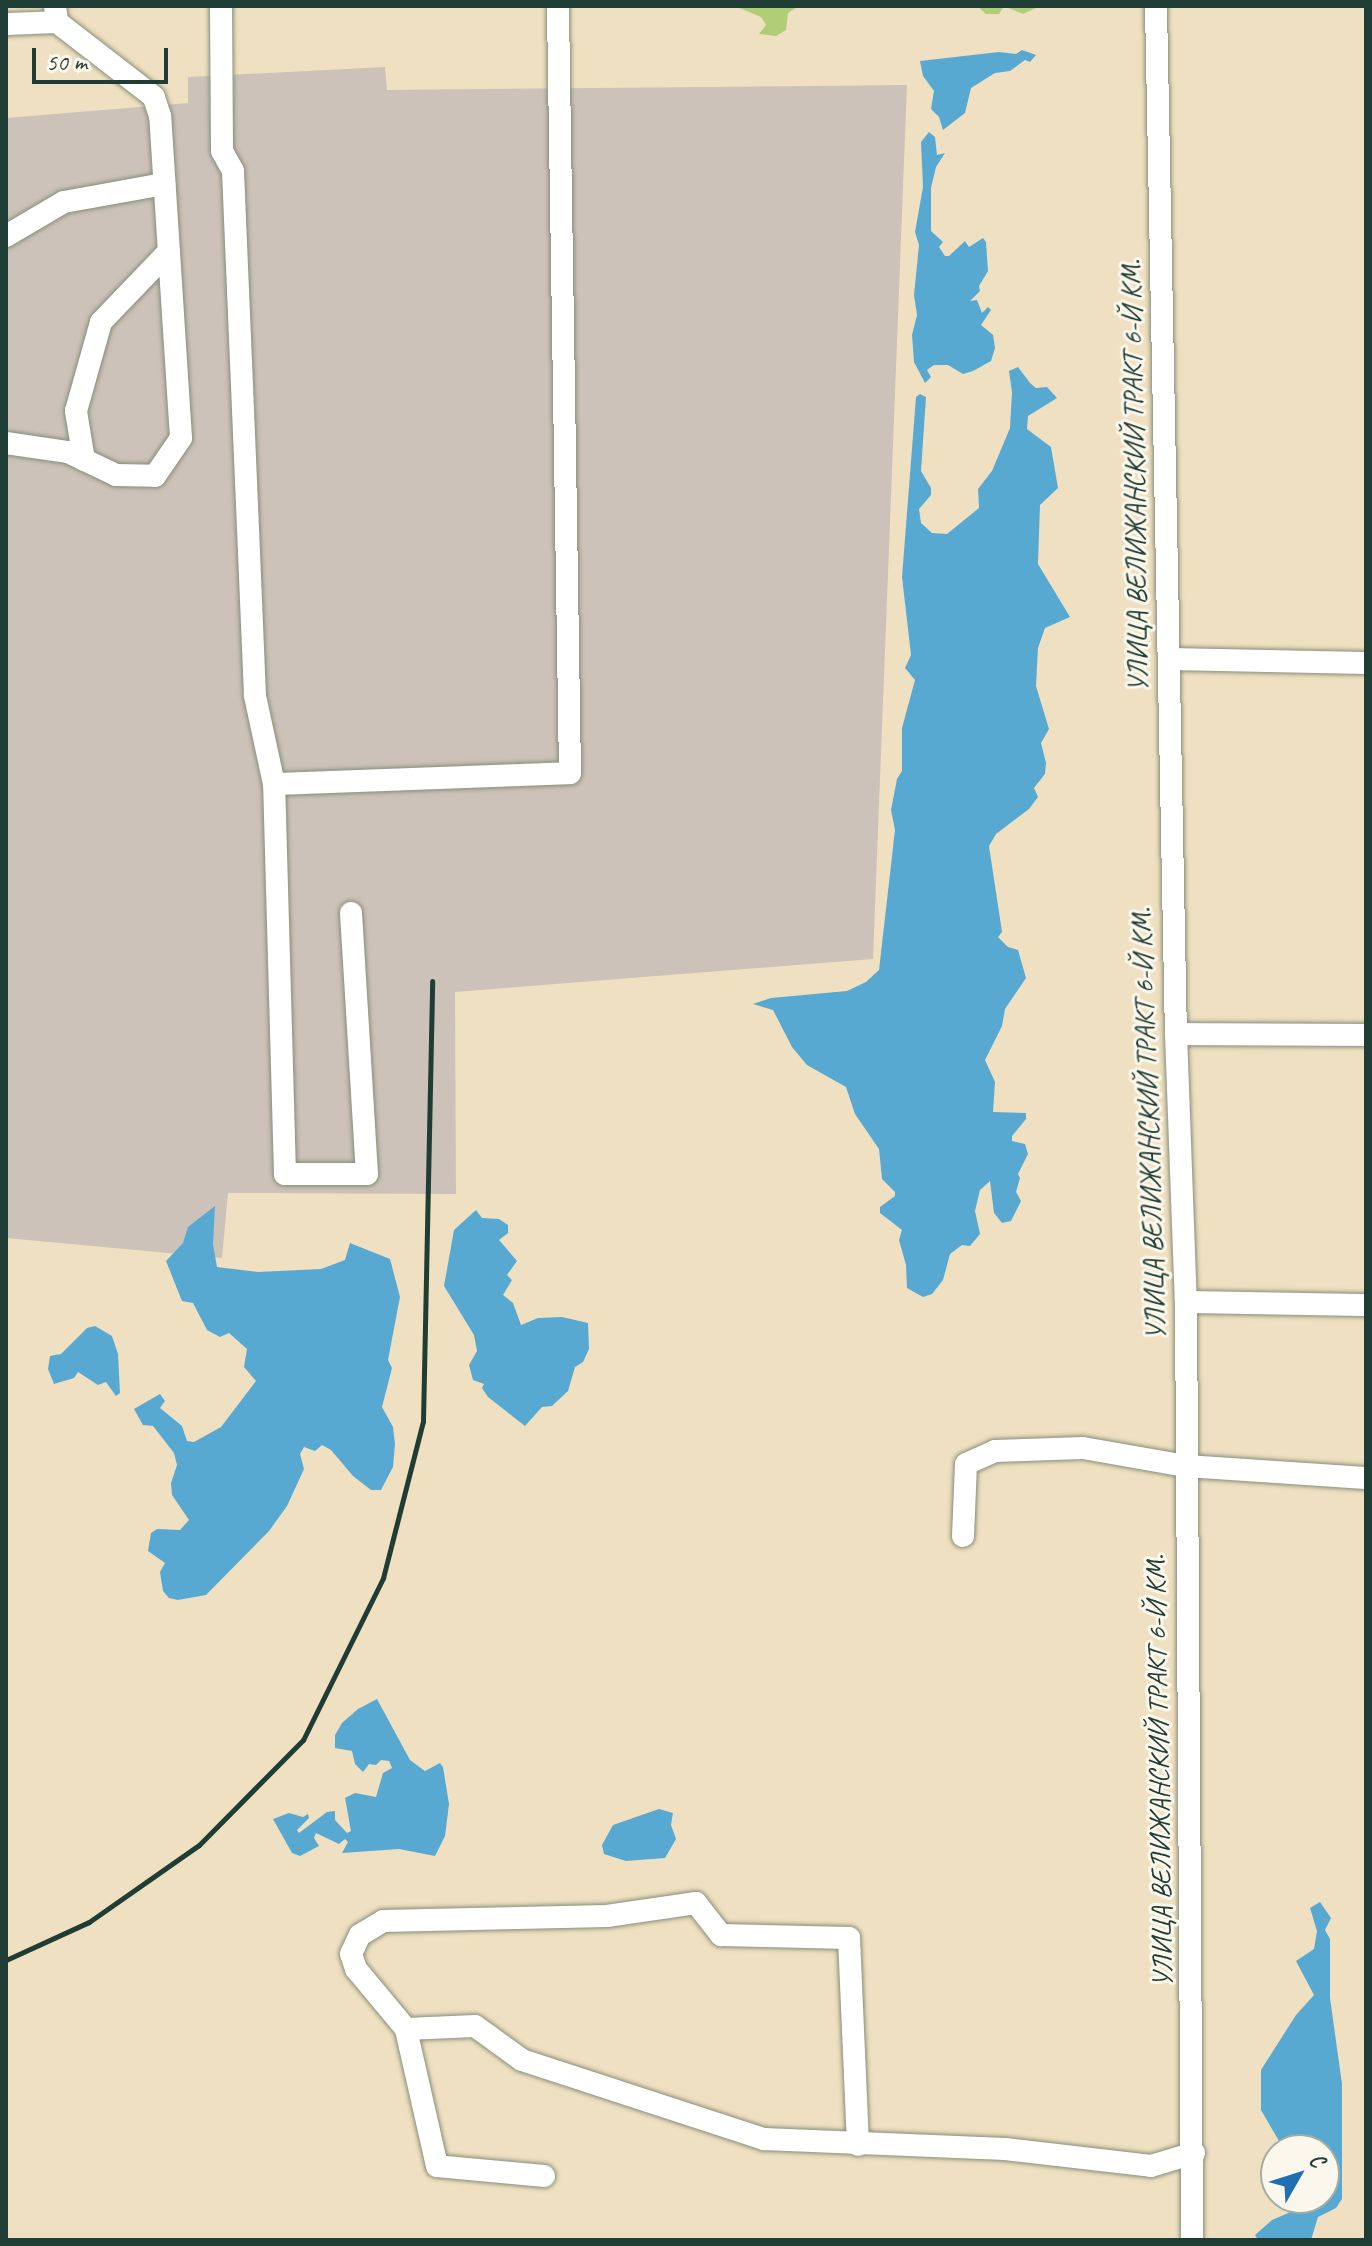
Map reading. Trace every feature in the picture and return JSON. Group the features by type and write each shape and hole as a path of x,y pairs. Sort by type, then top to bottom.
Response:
{"street":[{"path":"221,6 222,151 233,171 255,696 274,784 285,1174 367,1174 351,913"},
{"path":"274,784 570,773 558,6"},
{"name":"УЛИЦА ВЕЛИЖАНСКИЙ ТРАКТ 6-Й КМ.","path":"1156,6 1176,1034 1186,1302 1194,2153 1192,2240"},
{"path":"6,24 56,14 154,97 160,116 181,438 155,476 116,475 68,452 6,443"},
{"path":"6,236 64,202 164,184"},
{"path":"84,460 76,411 101,322 169,251"},
{"path":"1169,659 1366,663"},
{"path":"1176,1034 1366,1035"},
{"path":"1186,1302 1366,1305"},
{"path":"963,1536 966,1464 995,1451 1083,1448 1186,1466 1366,1478"},
{"path":"544,2176 437,2166 406,2029 356,1969 351,1954 360,1935 383,1921 607,1916 696,1903 721,1935 849,1938 858,2145"},
{"path":"406,2029 475,2026 522,2060 764,2139 1005,2149 1151,2166 1194,2153"}],"shaded area":[{"path":"385,67 387,90 907,85 873,959 455,992 456,1194 228,1193 222,1258 6,1238 6,118 188,103 188,77"}],"green space":[{"path":"735,6 799,6 788,13 786,30 776,36 759,34 766,25 761,17"},
{"path":"977,6 1004,6 999,14 986,14"},
{"path":"1004,6 1040,6 1023,14"}],"water":[{"path":"1022,50 1036,55 1030,62 1025,60 1010,71 995,73 971,88 965,113 943,130 939,117 931,109 934,91 923,76 920,61 999,52 1016,54"},
{"path":"929,132 935,137 937,155 945,153 936,167 931,188 931,231 943,242 939,247 945,256 965,241 969,247 983,238 986,242 988,271 979,286 980,291 970,301 977,300 982,313 988,307 991,310 981,325 993,335 995,348 991,361 963,374 948,365 934,365 927,370 931,377 925,383 914,362 912,335 917,315 914,295 919,245 915,232 923,187 921,142"},
{"path":"1018,367 1036,388 1047,387 1057,398 1028,416 1027,429 1051,447 1058,488 1040,505 1038,564 1070,617 1045,628 1038,648 1036,686 1049,729 1041,743 1046,763 1045,774 1034,788 1038,797 1029,809 996,834 989,846 1002,932 998,937 1008,947 1018,950 1026,978 1005,1009 1002,1026 985,1060 995,1082 993,1112 1026,1113 1026,1119 1012,1136 1012,1141 1025,1144 1028,1154 1018,1174 1020,1178 1016,1192 1021,1201 1011,1221 1002,1223 994,1213 990,1181 980,1190 975,1211 980,1234 970,1246 962,1245 950,1254 943,1280 932,1294 923,1297 907,1288 906,1265 899,1240 902,1230 880,1213 880,1207 895,1196 895,1192 882,1179 879,1149 855,1114 846,1087 807,1065 792,1047 773,1010 753,1004 771,998 847,991 866,982 879,970 895,830 891,810 897,779 902,771 902,728 915,680 905,668 911,655 902,577 916,397 920,394 926,397 921,471 931,488 931,495 919,509 921,523 932,533 947,534 979,508 978,489 992,471 1010,428 1012,392 1009,371"},
{"path":"215,1206 213,1244 217,1267 258,1272 321,1269 345,1260 350,1243 390,1259 400,1297 388,1360 392,1368 382,1407 393,1427 393,1467 381,1490 371,1490 353,1476 331,1450 322,1445 315,1451 304,1447 300,1454 304,1469 287,1506 269,1531 206,1595 178,1600 169,1598 163,1591 160,1572 165,1563 148,1551 151,1533 157,1529 180,1530 189,1520 172,1495 171,1483 177,1465 174,1453 153,1426 143,1425 134,1409 160,1394 165,1401 160,1408 182,1426 187,1441 194,1442 221,1427 256,1381 244,1367 247,1349 229,1333 220,1337 207,1330 193,1303 182,1301 166,1261 183,1243 188,1227"},
{"path":"476,1210 482,1218 499,1219 508,1225 508,1233 499,1240 517,1261 507,1275 512,1280 503,1295 513,1303 521,1325 538,1318 562,1317 588,1323 589,1349 583,1362 575,1367 568,1391 552,1406 542,1407 525,1426 488,1397 482,1388 484,1384 473,1380 469,1365 477,1351 474,1335 444,1286 454,1230"},
{"path":"95,1326 112,1336 118,1354 120,1393 116,1396 106,1382 98,1385 78,1372 74,1378 54,1384 48,1369 50,1356 61,1354 87,1328"},
{"path":"377,1699 410,1760 425,1771 440,1763 443,1767 449,1804 445,1836 435,1856 399,1849 342,1853 348,1842 345,1839 339,1844 316,1833 314,1838 319,1846 300,1856 292,1853 273,1819 289,1813 303,1817 308,1814 309,1818 297,1830 299,1833 327,1812 335,1811 335,1820 347,1833 351,1831 345,1798 355,1793 376,1797 383,1773 392,1768 389,1761 369,1764 363,1772 355,1764 352,1751 335,1748 335,1735 342,1723 358,1709"},
{"path":"659,1809 673,1813 671,1825 676,1839 665,1858 626,1861 604,1854 602,1845 613,1825"},
{"path":"1320,1902 1331,1918 1325,1930 1330,1939 1330,1998 1342,2084 1340,2202 1340,2134 1275,2134 1261,2110 1261,2070 1296,2015 1314,1995 1296,1961 1314,1949 1317,1931 1310,1908"},
{"path":"1286,2214 1324,2214 1318,2217 1311,2240 1258,2240 1255,2235 1272,2220"}],"railway":[{"path":"6,1960 89,1922 199,1845 303,1740 383,1578 423,1421 432,981"}]}
